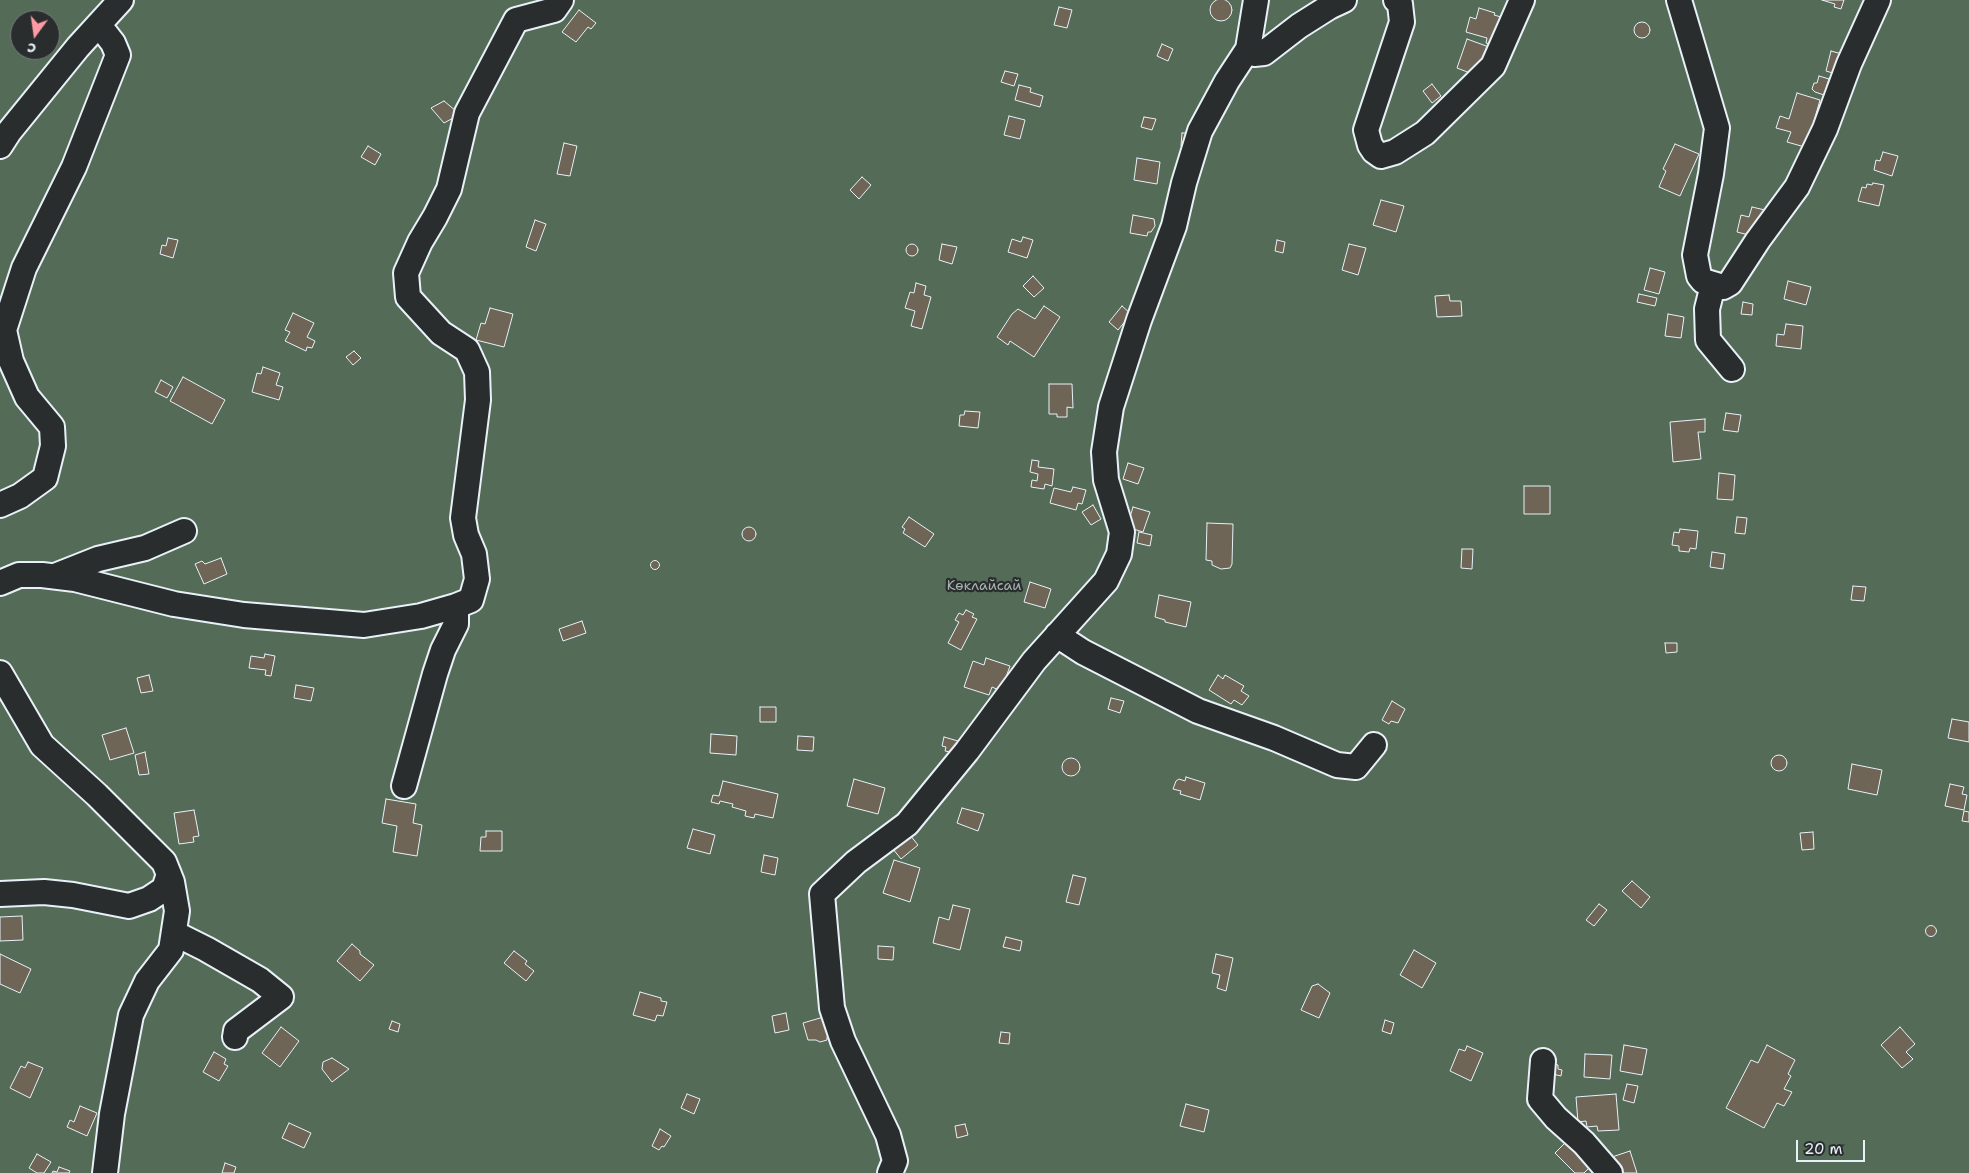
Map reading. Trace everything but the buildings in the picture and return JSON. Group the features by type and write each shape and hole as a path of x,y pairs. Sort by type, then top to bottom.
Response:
{"street":[{"path":"0,146 9,132 121,0"},
{"path":"0,583 19,576 55,576 75,579 174,604 244,615 364,625 421,616 471,600 477,579 474,554 466,535 463,518 478,400 477,372 467,350 441,333 408,297 406,273 420,242 449,189 467,113 516,20 554,10 561,0"},
{"path":"890,1173 895,1161 888,1135 843,1041 832,1008 822,894 856,862 907,824 967,751 1034,661 1106,581 1119,554 1122,532 1106,480 1104,452 1111,407 1139,320 1174,226 1184,183 1200,131 1227,81 1248,49 1256,0"},
{"path":"1248,49 1254,54 1264,53 1306,21 1328,7 1344,0"},
{"path":"1396,0 1400,4 1402,22 1366,130 1370,145 1381,156 1395,152 1425,134 1493,66 1522,0"},
{"path":"1679,0 1717,128 1711,174 1695,255 1699,276 1703,281 1723,287 1730,283 1796,187 1825,129 1849,64 1878,0"},
{"path":"0,505 20,496 45,478 53,446 52,427 28,397 11,361 4,330 24,268 74,167 118,55 113,43 99,25"},
{"path":"1713,285 1706,309 1708,340 1732,369"},
{"path":"55,576 98,559 145,548 184,531"},
{"path":"404,786 435,674 443,650 456,624 456,606"},
{"path":"1057,635 1083,652 1198,711 1274,738 1337,765 1356,767 1374,745"},
{"path":"0,673 42,746 97,795 164,862 169,874 177,911 171,950 147,981 131,1015 112,1114 105,1173"},
{"path":"0,894 44,892 73,895 130,906 149,899 164,889 169,874"},
{"path":"174,933 260,980 281,997 236,1031 236,1037"},
{"path":"1544,1061 1540,1098 1556,1118 1584,1143 1610,1173"}],"green space":[{"name":"Көклайсай","path":"0,0 1969,0 1969,1173 0,1173"}]}
